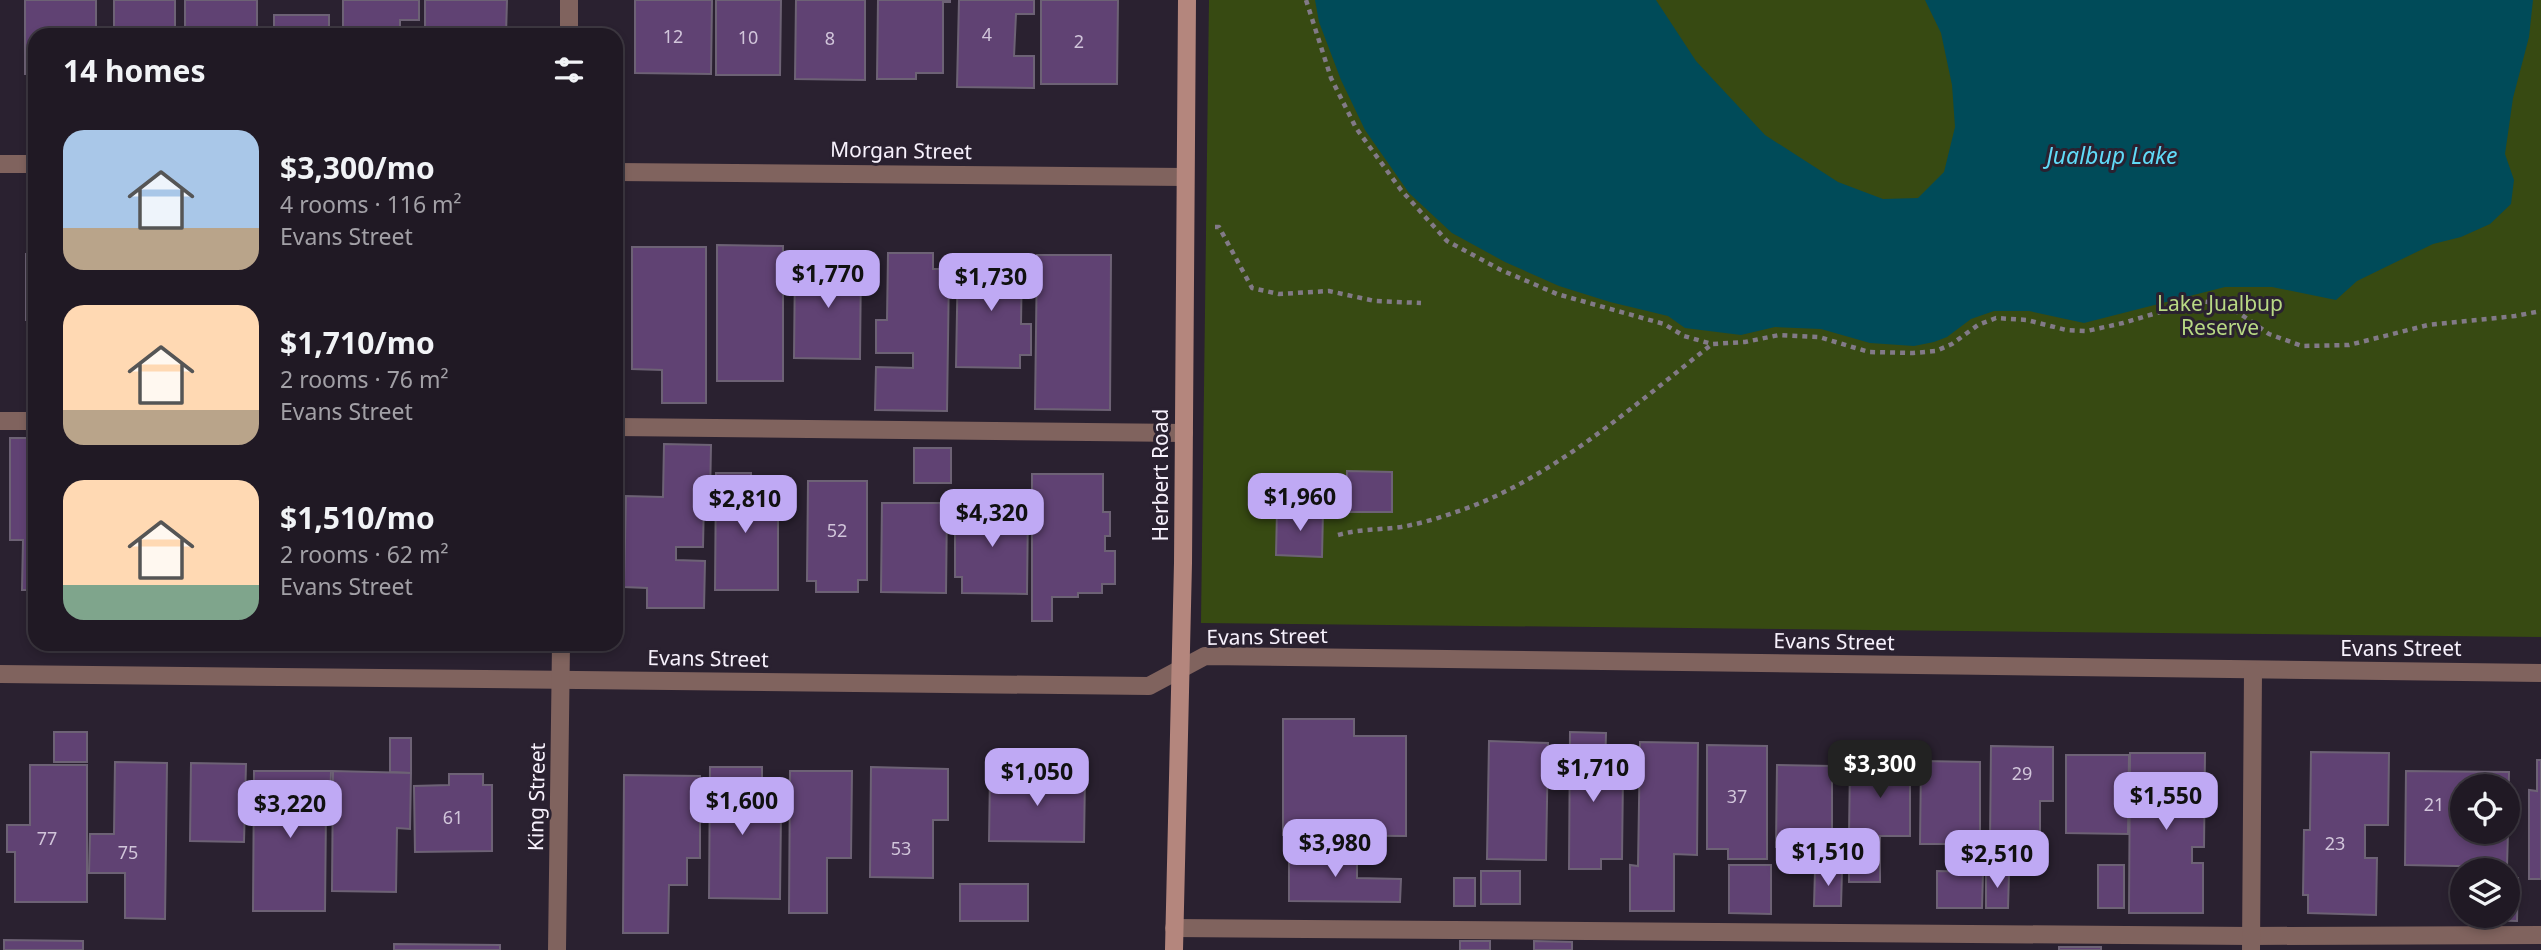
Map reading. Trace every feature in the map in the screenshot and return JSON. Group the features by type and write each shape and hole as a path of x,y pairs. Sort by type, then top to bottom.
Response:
{"street":[{"path":"569,0 569,28"},
{"name":"Herbert Road","path":"1174,950 1183,563 1186,0"},
{"path":"0,164 28,164"},
{"name":"Morgan Street","path":"623,172 1185,177"},
{"path":"0,421 28,421"},
{"path":"623,427 1184,433"},
{"name":"King Street","path":"557,950 561,651"},
{"name":"Evans Street","path":"0,674 1149,686 1205,656 2541,673"},
{"path":"2251,943 2253,671"},
{"path":"1174,928 2251,943 2541,935"}],"path":[{"path":"1306,0 1331,78 1356,128 1401,190 1447,241 1501,270 1557,294 1664,324 1684,336 1712,344 1745,342 1779,335 1819,337 1869,352 1913,354 1936,351 1952,344 1978,325 1996,318 2027,320 2066,330 2087,331 2197,301 2219,303 2269,334 2302,346 2349,345 2428,325 2541,311"},
{"path":"1206,228 1219,227 1252,288 1279,294 1329,291 1375,301 1420,303"},
{"path":"1338,535 1402,527 1454,513 1516,486 1595,435 1712,344"}],"green space":[{"name":"Lake Jualbup Reserve","path":"1209,0 2541,0 2541,637 1201,623"}],"water":[{"name":"Jualbup Lake","path":"1315,0 1656,0 1696,61 1765,135 1838,182 1883,199 1918,198 1944,172 1955,127 1952,85 1941,33 1925,0 2533,0 2529,37 2513,98 2505,154 2514,180 2511,204 2490,224 2461,237 2433,244 2357,281 2336,300 2272,287 2225,287 2084,323 2029,311 1994,311 1971,319 1947,337 1914,346 1870,343 1821,329 1775,327 1741,335 1685,328 1668,316 1559,286 1505,262 1452,233 1409,193 1365,130 1341,80 1319,22"}],"building":[{"path":"25,0 96,0 96,28 28,28 28,74 25,74"},
{"path":"114,0 175,0 175,28 114,28"},
{"path":"185,0 257,0 257,28 185,28"},
{"path":"343,0 419,0 419,20 400,20 400,28 343,28"},
{"path":"425,0 507,0 506,28 425,28"},
{"path":"635,0 712,0 711,74 635,73"},
{"path":"716,0 781,0 780,75 716,75"},
{"path":"796,0 865,0 865,80 795,79"},
{"path":"878,0 950,0 943,2 943,73 916,73 916,79 877,79"},
{"path":"959,0 1034,0 1034,14 1016,14 1014,56 1034,56 1034,88 957,87"},
{"path":"1041,0 1118,0 1117,84 1041,84"},
{"path":"274,15 329,15 329,28 274,28"},
{"path":"717,245 783,246 783,381 717,381"},
{"path":"632,247 706,247 706,403 662,403 662,370 632,369"},
{"path":"888,253 933,253 933,269 949,269 947,411 875,410 876,367 913,368 913,353 876,353 876,320 887,320"},
{"path":"26,254 28,254 28,320"},
{"path":"1037,255 1111,255 1110,410 1035,409"},
{"path":"958,257 1022,257 1021,324 1031,324 1031,355 1020,355 1020,368 956,367"},
{"path":"795,261 861,261 860,359 794,358"},
{"path":"10,438 28,438 28,590 22,590 23,540 10,540"},
{"path":"664,444 711,445 710,499 704,498 703,547 676,547 676,560 705,561 704,608 647,608 647,588 624,587 626,496 663,497"},
{"path":"914,448 951,448 951,483 914,483"},
{"path":"1347,471 1392,472 1392,512 1346,512"},
{"path":"716,473 751,473 751,492 778,493 778,590 715,590"},
{"path":"1032,474 1103,474 1103,512 1110,512 1110,536 1105,536 1105,551 1115,551 1115,584 1102,584 1102,593 1052,597 1052,621 1032,621"},
{"path":"808,481 867,481 867,580 858,580 858,592 816,592 816,581 807,581"},
{"path":"882,503 947,503 946,593 881,592"},
{"path":"955,505 1028,506 1027,594 962,593 962,577 955,577"},
{"path":"1277,510 1323,511 1322,557 1276,555"},
{"path":"1283,719 1354,719 1354,736 1406,736 1406,836 1283,835"},
{"path":"54,732 87,732 87,762 54,762"},
{"path":"1570,732 1606,733 1605,773 1623,773 1622,859 1601,859 1601,869 1569,869"},
{"path":"390,738 411,738 411,773 390,772"},
{"path":"1489,741 1548,743 1546,860 1487,859"},
{"path":"1640,742 1698,743 1697,855 1674,854 1674,911 1630,911 1630,865 1638,866"},
{"path":"1707,745 1767,746 1767,859 1728,859 1728,849 1707,849"},
{"path":"1991,746 2053,747 2053,801 2040,801 2040,843 1990,842"},
{"path":"2311,752 2389,753 2388,825 2365,825 2365,858 2377,858 2376,915 2308,913 2308,895 2303,895 2304,830 2310,830"},
{"path":"2130,753 2205,753 2204,847 2192,847 2192,863 2203,863 2203,913 2129,913"},
{"path":"2066,755 2129,755 2128,834 2066,833"},
{"path":"2537,760 2541,760 2541,879 2529,879 2529,790 2537,791"},
{"path":"1921,761 1980,762 1980,844 1920,844"},
{"path":"115,762 167,763 165,919 125,918 125,873 89,873 90,834 114,834"},
{"path":"191,763 246,764 244,842 190,841"},
{"path":"1850,763 1910,763 1910,836 1849,836"},
{"path":"30,765 87,765 87,902 15,902 15,852 7,852 7,825 30,825"},
{"path":"1777,765 1832,766 1832,848 1776,847"},
{"path":"710,767 762,767 762,812 781,812 780,899 709,898"},
{"path":"871,767 948,769 948,820 933,820 933,878 870,877"},
{"path":"254,771 331,771 330,808 326,808 325,911 253,911"},
{"path":"333,771 411,773 410,829 397,828 396,892 332,891"},
{"path":"790,771 852,771 851,858 827,858 827,913 789,913"},
{"path":"2406,771 2509,772 2450,774 2450,844 2508,844 2507,858 2450,858 2450,866 2405,865"},
{"path":"449,774 483,774 483,785 492,785 492,851 415,852 414,786 449,785"},
{"path":"990,774 1085,775 1084,842 989,841"},
{"path":"624,775 700,776 700,858 687,858 687,885 669,885 668,933 623,933"},
{"path":"1849,836 1880,836 1880,882 1849,882"},
{"path":"1289,849 1357,850 1357,878 1401,879 1400,902 1289,901"},
{"path":"1729,865 1771,865 1771,914 1729,913"},
{"path":"2098,865 2124,865 2124,908 2098,908"},
{"path":"1815,870 1842,870 1841,906 1814,906"},
{"path":"1481,871 1520,871 1520,904 1481,904"},
{"path":"1937,871 1983,872 1982,908 1937,908"},
{"path":"1986,873 2009,873 2008,908 1986,908"},
{"path":"1454,878 1475,878 1475,906 1454,906"},
{"path":"960,884 1028,884 1028,921 960,921"},
{"path":"4,940 83,941 83,950 4,950"},
{"path":"1460,941 1490,941 1490,950 1460,950"},
{"path":"1534,941 1572,942 1572,950 1534,950"},
{"path":"394,944 500,945 500,950 394,950"},
{"path":"2059,947 2101,947 2101,950 2059,950"}]}
